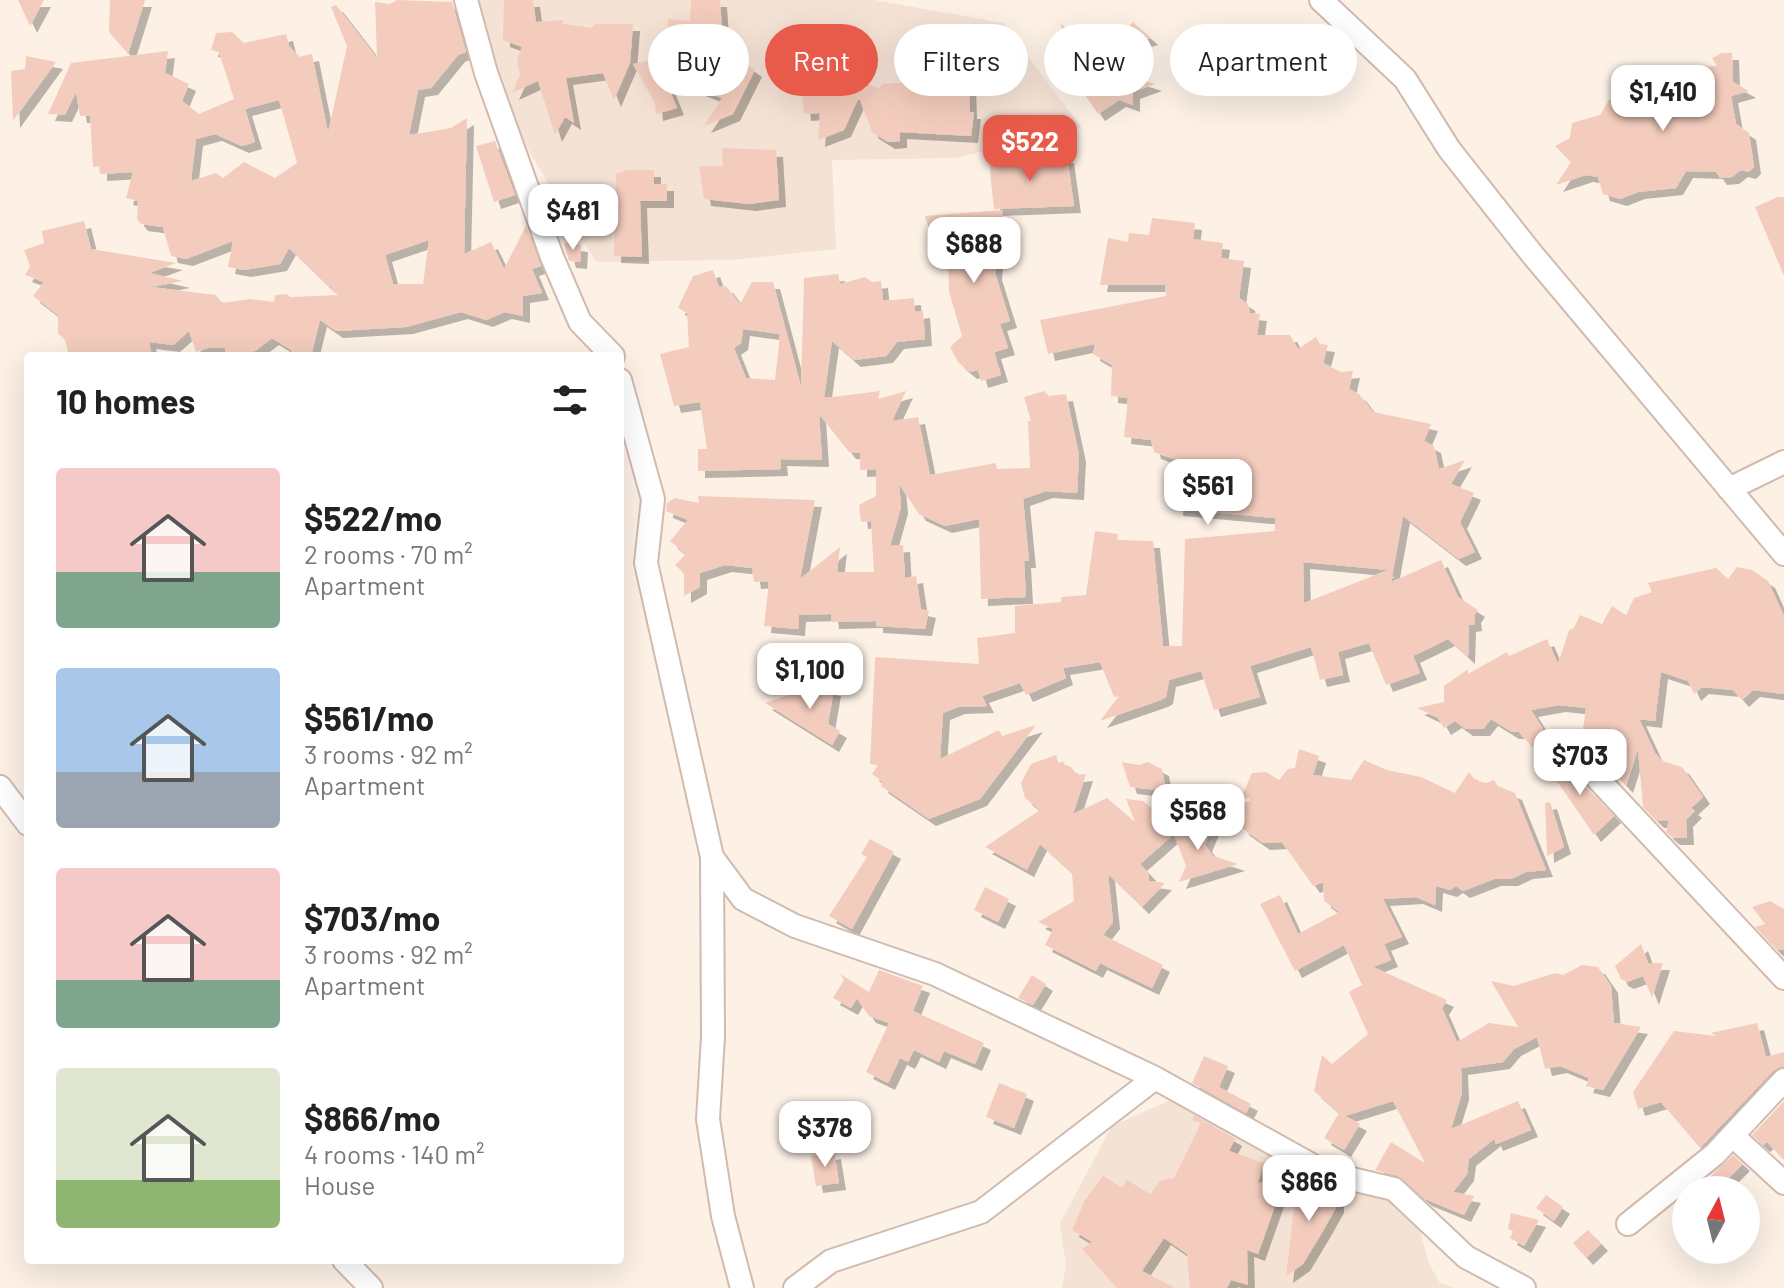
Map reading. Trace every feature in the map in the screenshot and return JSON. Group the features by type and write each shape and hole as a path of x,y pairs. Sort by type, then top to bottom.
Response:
{"street":[{"path":"466,0 486,73 552,257 580,322 609,352"},
{"path":"1321,0 1405,79 1449,149 1522,243 1784,554"},
{"path":"624,394 653,499 646,563 712,857 713,1037 708,1119 723,1216 742,1288"},
{"path":"1729,489 1784,462"},
{"path":"1567,746 1784,978"},
{"path":"0,787 24,819"},
{"path":"712,857 743,899 795,926 935,974 1155,1078 1326,1173 1394,1189 1466,1257 1524,1288"},
{"path":"795,1288 831,1261 981,1212 1155,1078"},
{"path":"1628,1224 1733,1136 1784,1080"},
{"path":"1733,1136 1784,1183"},
{"path":"348,1264 371,1288"}],"shaded area":[{"path":"475,0 874,0 1004,24 894,24 894,96 1028,96 1028,56 1044,78 1044,96 1058,96 1081,127 955,158 832,160 836,249 732,260 596,262 530,153 493,74"},
{"path":"1175,1098 1276,1139 1392,1195 1418,1223 1429,1264 1440,1283 1455,1288 1062,1288 1066,1265 1060,1223 1112,1126"}],"building":[{"path":"18,0 44,0 30,26"},
{"path":"110,0 145,0 128,54 109,32"},
{"path":"504,0 533,0 536,22 563,20 563,24 592,28 595,24 633,24 630,63 614,100 603,73 566,78 574,123 565,117 555,135 538,81 512,93 520,75 517,59 522,47 503,40"},
{"path":"691,0 720,0 722,24 668,24 668,19 690,21"},
{"path":"375,2 452,2 466,52 458,55 431,88 418,90 409,135 451,128 467,118 464,254 491,242 504,269 526,226 541,266 532,269 542,293 523,296 523,316 505,312 486,320 461,312 406,327 336,331 320,320 312,352 292,352 272,338 255,351 226,352 225,348 208,348 196,352 189,331 173,345 149,342 151,352 68,352 65,340 58,333 58,315 33,296 44,282 25,275 30,266 24,250 44,243 42,231 84,221 91,249 176,263 149,273 183,281 151,287 216,295 222,303 250,299 274,302 275,295 287,294 290,297 338,295 330,288 336,287 328,286 289,248 280,264 244,270 228,267 233,241 186,259 171,256 163,227 141,224 137,219 138,201 126,198 133,172 100,174 100,166 93,167 90,116 80,116 76,92 65,115 48,114 71,63 168,51 165,73 189,84 182,101 199,114 234,99 219,52 211,50 216,33 232,32 244,43 286,34 289,46 299,57 312,54 328,133 347,46 331,7 336,5 377,58","holes":["279,100 297,163 275,178 244,162 223,178 216,173 191,181 196,139 215,134 242,146 255,142 245,109","429,240 423,284 393,284 385,255"]},
{"path":"1722,53 1732,53 1733,82 1749,91 1731,96 1736,124 1749,133 1754,167 1749,172 1741,170 1732,177 1720,178 1716,172 1686,171 1676,188 1638,192 1620,199 1603,194 1598,177 1586,175 1556,185 1571,162 1555,146 1570,138 1572,123 1600,115 1609,100 1629,97 1631,88 1642,84 1655,72 1673,81 1678,68 1717,66 1712,58"},
{"path":"26,56 56,62 13,121 11,71 25,69"},
{"path":"648,61 648,91 633,64"},
{"path":"749,66 755,70 749,82"},
{"path":"894,83 894,96 969,96 970,112 974,112 971,136 900,132 900,141 888,142 872,132 859,97 844,130 818,140 820,113 804,114 802,96 878,96 878,88"},
{"path":"651,96 672,96 677,108 656,114"},
{"path":"717,96 742,96 733,114 704,126 722,98"},
{"path":"1086,96 1133,96 1133,105 1119,100 1098,114"},
{"path":"495,141 515,195 494,202 476,146"},
{"path":"722,148 776,150 779,200 749,204 704,199 699,166 723,166"},
{"path":"1009,151 1010,165 1067,156 1074,206 994,209 988,152"},
{"path":"627,170 654,170 654,184 667,184 667,201 640,201 642,257 614,256 616,174"},
{"path":"1784,197 1784,276 1755,207"},
{"path":"1002,210 1004,245 997,246 995,273 1010,321 1000,324 1008,348 994,352 1001,375 981,381 978,370 970,372 958,362 950,347 962,336 949,292 948,258 938,257 925,216"},
{"path":"1152,218 1195,223 1193,239 1223,243 1221,258 1244,261 1239,298 1248,304 1250,313 1260,314 1257,335 1290,335 1298,349 1316,337 1320,344 1328,345 1323,363 1341,372 1353,371 1349,389 1359,394 1373,412 1431,424 1424,441 1434,446 1439,469 1465,460 1451,484 1474,493 1460,522 1475,552 1459,559 1403,516 1391,582 1441,560 1458,597 1478,610 1474,616 1475,624 1469,625 1468,657 1448,639 1413,656 1420,673 1386,685 1369,643 1338,652 1343,675 1320,680 1311,647 1250,666 1260,697 1214,710 1201,671 1169,680 1166,697 1161,700 1100,721 1119,696 1114,697 1100,662 1063,668 1066,678 1026,695 1020,683 982,696 987,706 958,707 943,713 940,759 999,730 1002,736 1036,725 980,799 929,819 881,786 883,782 872,774 878,765 870,764 875,657 979,664 977,638 1015,633 1015,606 1061,602 1061,597 1086,595 1095,531 1118,534 1117,540 1153,541 1163,646 1182,646 1185,539 1275,531 1275,518 1176,509 1178,485 1167,479 1179,461 1154,452 1151,440 1124,437 1128,398 1111,396 1112,365 1093,354 1095,344 1048,354 1040,320 1166,296 1165,285 1100,285 1108,238 1128,242 1129,233 1149,235","holes":["1303,562 1388,570 1304,603"]},
{"path":"564,243 581,245 580,262 569,261"},
{"path":"713,270 719,287 726,286 740,304 752,282 773,282 801,387 804,278 838,274 840,284 865,277 872,282 881,281 883,301 914,298 915,312 923,311 925,339 897,342 886,356 854,360 832,341 824,398 880,391 878,399 906,391 892,421 918,417 930,475 996,463 997,469 1030,468 1028,421 1031,421 1024,397 1044,391 1049,396 1066,394 1079,455 1077,493 1046,491 1023,499 1029,561 1024,561 1026,597 981,599 979,519 945,526 919,514 899,484 901,507 890,546 903,545 905,578 916,576 921,609 929,611 925,629 876,626 876,621 832,622 831,614 799,615 798,629 764,626 769,581 754,582 752,568 725,565 700,573 700,587 684,596 684,573 675,565 686,554 670,541 688,520 666,511 667,503 675,498 699,503 698,496 815,500 800,579 840,547 837,572 874,572 871,521 861,522 859,505 876,496 876,469 860,470 860,453 849,452 819,414 822,460 780,459 781,469 698,471 698,449 707,449 700,402 674,406 660,354 689,347 687,313 678,308 693,276","holes":["743,329 780,334 775,380 746,378 734,348 741,343"]},
{"path":"1737,567 1752,570 1768,581 1784,616 1784,694 1753,690 1742,700 1733,690 1702,687 1694,694 1688,681 1661,672 1655,721 1639,719 1655,753 1662,761 1682,767 1703,797 1691,808 1695,811 1686,820 1687,838 1673,838 1666,832 1669,820 1657,821 1643,807 1638,749 1626,786 1595,753 1583,729 1586,708 1559,705 1531,710 1543,729 1540,756 1519,732 1512,732 1491,719 1483,729 1466,729 1455,721 1444,728 1438,718 1417,708 1444,702 1444,686 1468,669 1468,674 1507,652 1509,656 1547,639 1558,664 1569,630 1574,628 1580,615 1602,624 1612,606 1626,615 1634,598 1652,592 1648,583 1716,568 1728,579"},
{"path":"814,686 834,689 828,724 840,731 832,745 765,703"},
{"path":"1299,749 1319,756 1313,775 1351,780 1364,760 1387,770 1421,777 1455,793 1469,772 1475,780 1486,783 1494,780 1498,786 1515,793 1546,870 1526,872 1511,879 1494,879 1463,891 1456,886 1450,890 1436,886 1435,905 1416,897 1383,899 1402,937 1384,944 1391,960 1373,967 1447,1000 1442,1008 1457,1042 1489,1023 1518,1027 1491,981 1514,986 1555,973 1563,975 1582,965 1598,967 1611,986 1614,1023 1641,1027 1603,1090 1586,1086 1589,1078 1560,1066 1545,1069 1537,1037 1514,1049 1503,1062 1461,1068 1462,1093 1451,1129 1518,1101 1531,1130 1496,1144 1494,1139 1469,1159 1467,1174 1453,1192 1474,1196 1464,1215 1425,1199 1398,1176 1375,1170 1391,1142 1425,1163 1393,1101 1345,1116 1360,1124 1344,1150 1324,1138 1339,1113 1314,1091 1322,1055 1332,1064 1368,1034 1349,992 1362,985 1344,945 1295,971 1260,904 1280,895 1298,934 1339,912 1324,901 1323,882 1313,886 1282,842 1263,843 1243,829 1237,820 1241,812 1238,806 1253,799 1241,798 1252,773 1266,772 1279,780 1288,769 1295,768"},
{"path":"1056,755 1058,762 1071,767 1077,775 1086,774 1073,814 1107,798 1135,822 1126,799 1143,801 1174,826 1173,835 1140,864 1149,874 1149,881 1165,883 1142,907 1108,874 1113,922 1103,935 1163,965 1152,988 1100,963 1096,971 1045,945 1053,929 1038,922 1074,901 1072,873 1040,844 1027,870 985,847 1040,810 1025,798 1021,783 1031,764"},
{"path":"1541,758 1560,759 1569,769 1570,778 1588,789 1614,816 1594,835"},
{"path":"1122,762 1139,765 1148,762 1162,769 1166,791 1130,787"},
{"path":"1550,802 1564,847 1547,856 1545,803"},
{"path":"1215,821 1205,845 1213,856 1238,864 1179,882 1186,866 1173,832 1195,823 1196,828"},
{"path":"870,839 894,852 852,929 829,916 867,857 861,854"},
{"path":"985,887 1009,899 998,922 974,910"},
{"path":"1770,901 1784,909 1784,950 1776,949 1755,927 1765,924 1752,907"},
{"path":"1641,944 1648,963 1663,963 1652,998 1643,976 1627,982 1621,979 1615,966"},
{"path":"879,970 923,986 913,1011 984,1043 975,1064 944,1051 939,1062 914,1050 908,1062 900,1058 888,1083 866,1072 889,1023 869,1016 857,998 851,1008 833,998 844,980 840,974 869,992"},
{"path":"1032,975 1046,984 1033,1005 1018,998"},
{"path":"1757,1023 1766,1057 1784,1052 1784,1066 1774,1070 1700,1148 1661,1102 1638,1109 1633,1092 1674,1031 1716,1036 1711,1033"},
{"path":"1204,1056 1228,1066 1219,1087 1251,1104 1246,1113 1192,1083"},
{"path":"999,1083 1027,1094 1014,1128 986,1117"},
{"path":"1784,1101 1784,1160 1767,1142 1763,1145 1752,1135"},
{"path":"1194,1115 1235,1139 1229,1151 1264,1163 1258,1183 1284,1180 1258,1254 1247,1250 1248,1285 1231,1280 1227,1288 1190,1288 1187,1254 1164,1238 1142,1271 1175,1288 1117,1288 1082,1249 1092,1242 1072,1230 1085,1200 1103,1176 1122,1188 1127,1180 1150,1194 1160,1181 1174,1178 1201,1123 1192,1120"},
{"path":"834,1152 839,1183 816,1186 811,1156"},
{"path":"1733,1155 1743,1164 1731,1176 1711,1176"},
{"path":"1337,1190 1337,1206 1323,1231 1303,1264 1286,1276 1296,1191"},
{"path":"1546,1195 1563,1207 1554,1221 1536,1208"},
{"path":"1511,1213 1539,1220 1524,1246 1510,1238 1513,1231 1508,1229"},
{"path":"1588,1230 1601,1244 1586,1258 1573,1243"}]}
